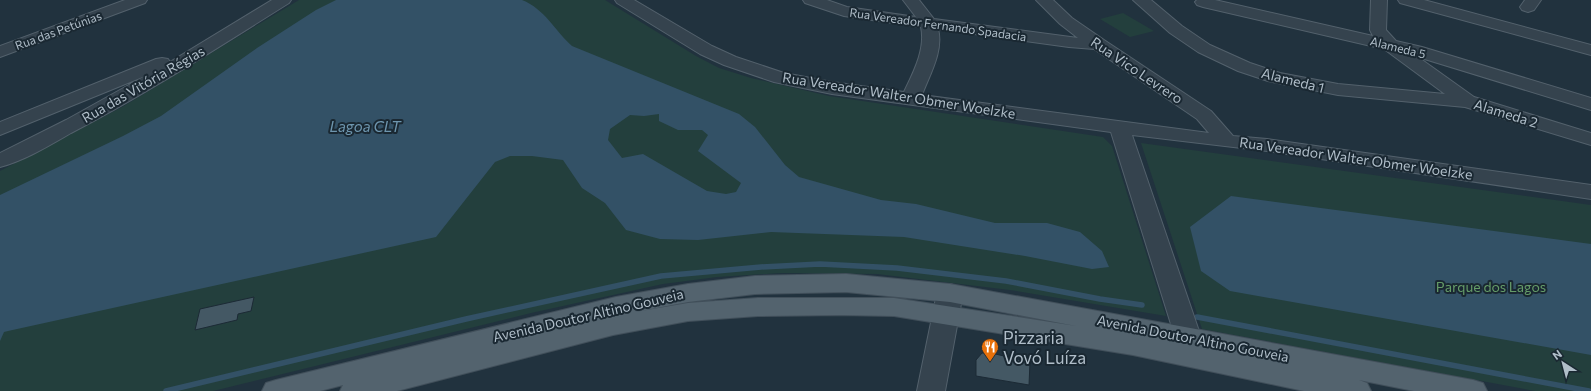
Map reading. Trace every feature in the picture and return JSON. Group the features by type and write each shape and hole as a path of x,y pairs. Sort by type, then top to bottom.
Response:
{"main road":[{"name":"Avenida Doutor Altino Gouveia","path":"276,391 616,306 688,293 755,285 846,283 1133,345 1357,391"},
{"name":"Avenida Doutor Altino Gouveia","path":"354,391 613,325 688,312 758,307 894,307 948,304 1188,337 1473,391"}],"street":[{"name":"Rua das Petúnias","path":"0,52 139,0"},
{"name":"Rua das Vitória Régias","path":"0,161 99,111 152,81 283,0"},
{"name":"Rua Vereador Walter Obmer Woelzke","path":"624,0 686,39 730,61 780,78 832,88 1120,128 1267,145 1591,192"},
{"name":"Rua Vereador Fernando Spadacia","path":"811,0 844,11 929,24 1098,44"},
{"path":"911,0 929,24 932,33 930,48 911,98"},
{"name":"Rua Vico Levrero","path":"1044,0 1074,26 1098,44 1204,116 1227,141"},
{"name":"Alameda 1","path":"1141,0 1186,36 1214,54 1259,72 1300,84 1344,92 1467,101"},
{"name":"Alameda 2","path":"1379,0 1378,30 1381,36 1390,45 1467,101 1591,139"},
{"path":"1406,0 1591,50"},
{"name":"Alameda 5","path":"1203,2 1390,45 1591,104"},
{"path":"1515,29 1530,7"},
{"name":"Rua Vereador Fernando Spadacia","path":"1042,38 1074,26"},
{"path":"0,129 126,76 212,44"},
{"path":"1120,128 1188,337 1186,344 1176,348 1149,343 1133,345"},
{"path":"1570,188 1582,178 1591,177"},
{"path":"931,391 948,304"}],"green space":[{"path":"299,0 605,0 696,56 719,68 751,78 829,96 1103,137 1112,146 1166,316 1010,290 877,274 782,273 717,277 663,284 531,313 213,391 0,391 0,171 124,106"},
{"path":"1123,13 1154,31 1130,37 1100,19"},
{"name":"Parque dos Lagos","path":"1141,143 1591,205 1591,391 1535,391 1202,329"}],"water":[{"name":"Lagoa CLT","path":"336,0 522,0 537,9 572,46 739,114 755,127 785,165 799,177 881,200 916,204 995,223 1047,223 1080,232 1102,251 1109,267 1092,269 1025,256 904,237 771,232 698,240 660,239 626,230 605,203 582,188 563,160 532,156 510,156 495,162 436,237 8,331 4,332 0,341 0,195 123,136 161,116 257,48 316,10","holes":["659,114 659,121 678,130 702,130 708,135 698,151 741,183 736,192 726,194 707,191 643,154 622,158 608,140 610,129 630,115 644,116"]},
{"name":"Parque dos Lagos","path":"1231,196 1591,244 1591,355 1230,291 1201,271 1190,227"}],"building":[{"path":"254,297 251,311 238,314 237,320 195,330 200,309"},
{"path":"982,353 991,353 1030,362 1029,385 976,376 976,360"}],"waterway":[{"path":"166,391 466,319 661,276 761,267 820,264 897,268 1006,281 1100,299 1142,305"},
{"path":"1197,317 1589,391"}],"place":[{"name":"Pizzaria Vovó Luíza","path":"990,362"}]}
